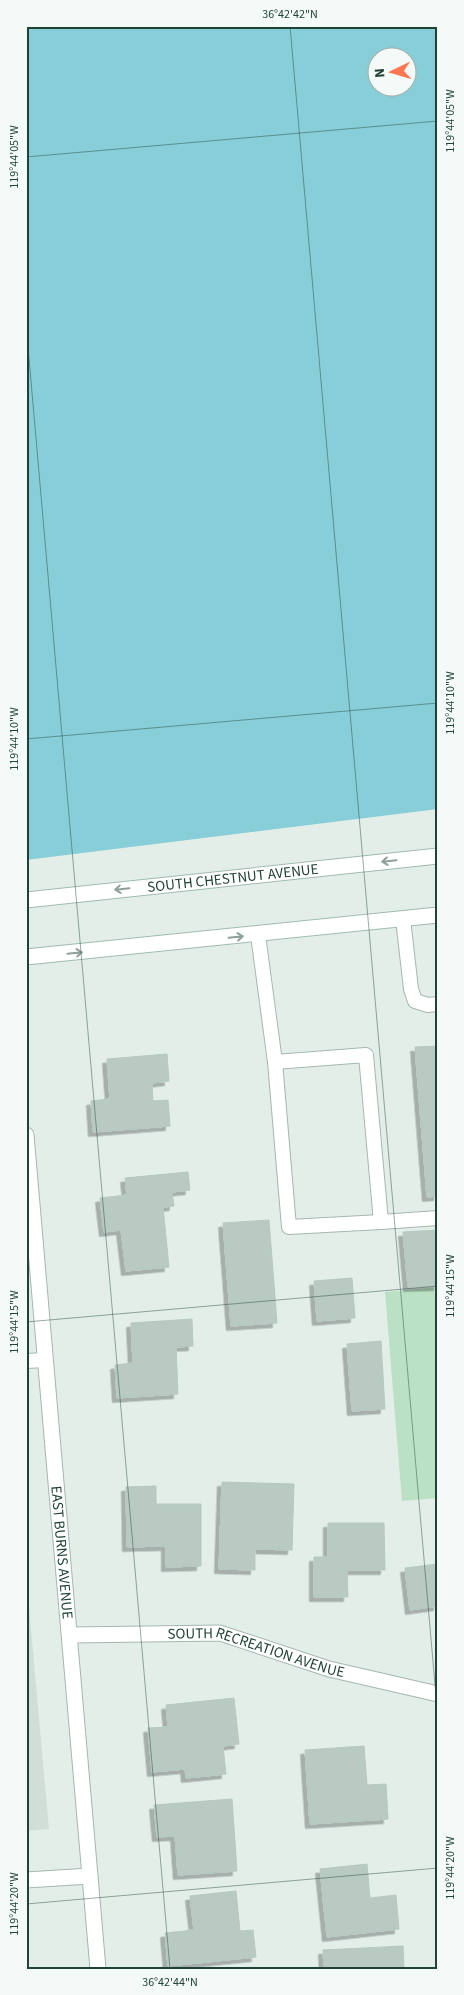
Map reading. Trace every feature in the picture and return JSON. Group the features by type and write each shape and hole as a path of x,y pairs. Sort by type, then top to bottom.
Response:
{"street":[{"name":"SOUTH CHESTNUT AVENUE","path":"26,900 438,856"},
{"path":"26,958 438,915"},
{"name":"EAST BURNS AVENUE","path":"26,1135 71,1635 98,1969"},
{"name":"SOUTH RECREATION AVENUE","path":"71,1635 220,1633 329,1669 438,1694"},
{"path":"26,1880 90,1876"}],"lane":[{"path":"404,919 411,989 415,1001 428,1005 438,1004"},
{"path":"258,935 275,1062 289,1227 438,1218"},
{"path":"275,1062 366,1055 381,1222"},
{"path":"26,1361 45,1360"}],"shaded area":[{"path":"26,1574 49,1829 26,1831"}],"green space":[{"path":"438,1287 438,1498 402,1501 385,1292"}],"water":[{"path":"26,26 438,26 438,809 26,860"}],"building":[{"path":"438,1046 438,1196 427,1197 415,1047"},
{"path":"167,1054 169,1081 152,1083 153,1101 168,1100 170,1126 93,1132 91,1101 110,1099 107,1059"},
{"path":"188,1172 190,1190 172,1192 174,1206 163,1207 169,1267 126,1271 121,1230 104,1232 100,1198 127,1195 125,1178"},
{"path":"269,1220 277,1323 231,1326 223,1223"},
{"path":"438,1230 438,1286 408,1287 403,1232"},
{"path":"352,1278 355,1318 317,1321 314,1281"},
{"path":"192,1319 193,1346 176,1347 178,1394 117,1398 115,1365 133,1363 131,1323"},
{"path":"381,1341 385,1409 352,1411 347,1344"},
{"path":"222,1482 294,1484 292,1550 255,1549 255,1570 219,1569"},
{"path":"156,1486 156,1504 201,1504 201,1566 166,1567 166,1546 127,1547 126,1487"},
{"path":"328,1523 384,1523 385,1570 347,1570 348,1597 314,1597 314,1557 328,1557"},
{"path":"438,1564 438,1606 410,1610 405,1568"},
{"path":"234,1698 239,1744 223,1746 226,1774 186,1778 185,1769 152,1772 148,1728 168,1727 166,1705"},
{"path":"364,1746 367,1785 386,1784 388,1819 310,1824 305,1750"},
{"path":"232,1799 237,1871 178,1875 175,1836 157,1837 154,1805"},
{"path":"367,1864 370,1898 396,1895 399,1929 327,1937 320,1869"},
{"path":"236,1891 240,1931 253,1930 256,1957 168,1966 165,1933 194,1930 190,1896"},
{"path":"403,1946 404,1969 324,1969 323,1950"}]}
